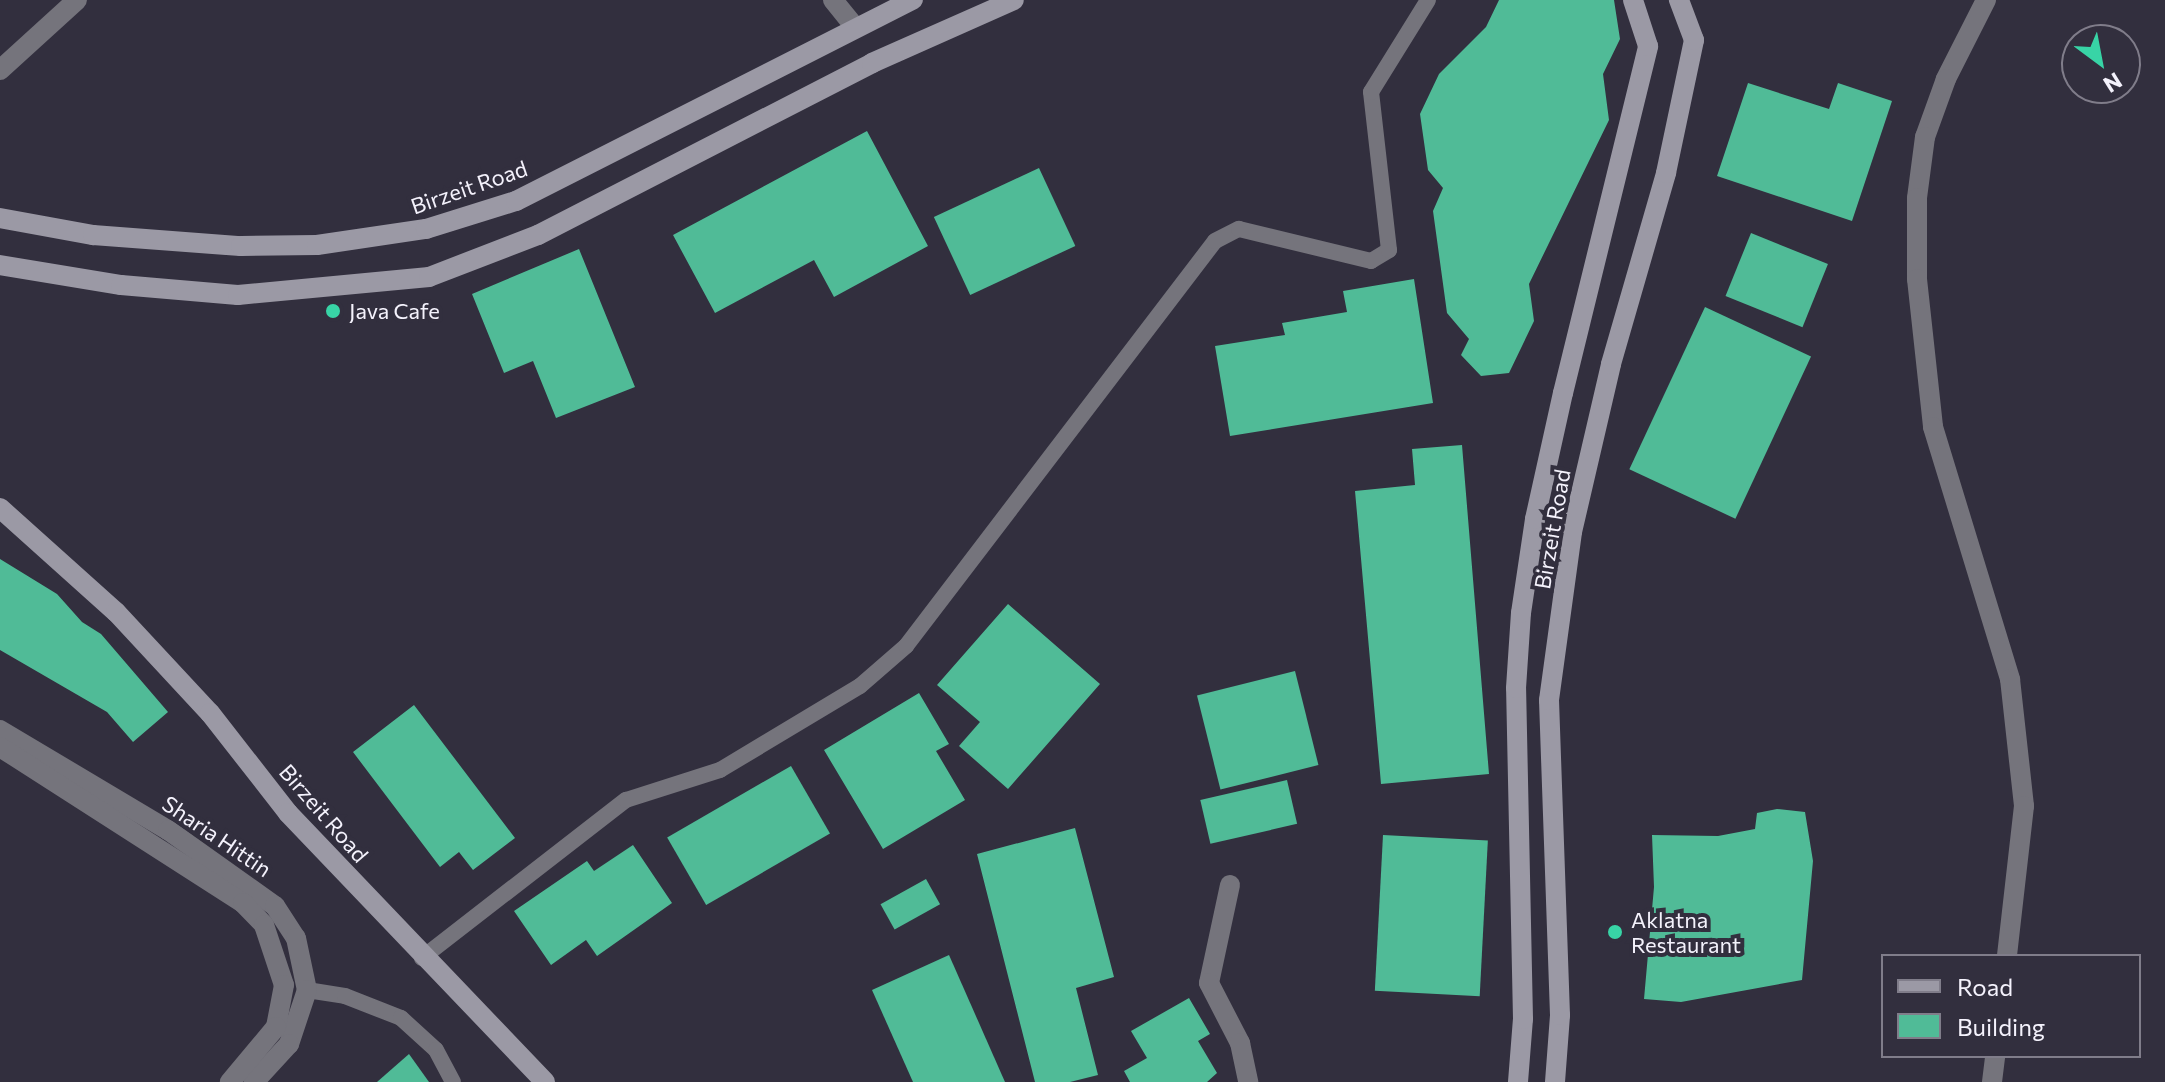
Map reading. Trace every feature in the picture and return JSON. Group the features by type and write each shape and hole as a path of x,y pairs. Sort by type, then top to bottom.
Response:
{"main road":[{"name":"Birzeit Road","path":"0,218 93,235 241,246 387,238 516,201 854,26 913,0"},
{"path":"0,265 121,285 238,295 429,277 538,235 872,63 1014,0"},
{"path":"1518,1082 1523,1019 1516,688 1521,613 1535,519 1563,393 1648,46 1633,0"},
{"name":"Birzeit Road","path":"1555,1082 1560,1015 1549,700 1572,532 1611,364 1666,173 1694,40 1679,0"},
{"name":"Birzeit Road","path":"0,508 116,612 210,713 288,813 422,958 545,1082"},
{"path":"1523,1019 1560,1015"}],"street":[{"path":"0,70 77,0"},
{"path":"833,0 854,26"},
{"path":"1986,0 1946,79 1925,137 1917,198 1917,279 1933,427 2010,679 2024,806 2007,954"},
{"name":"Sharia Hittin","path":"0,730 168,830 275,906 296,938 307,990"},
{"name":"Sharia Hittin","path":"0,747 243,903 264,925 284,985 276,1027 230,1082"},
{"path":"1230,885 1209,983 1240,1043 1248,1082"},
{"path":"254,1082 289,1044 307,990 284,985"},
{"path":"1992,1082 1995,1058"}],"lane":[{"path":"422,958 626,800 720,770 860,686 906,646 1215,241 1239,229 1371,261 1389,250 1371,92 1428,0"},
{"path":"307,990 345,996 401,1018 436,1050 453,1082"}],"building":[{"path":"1499,0 1614,0 1620,39 1603,74 1609,120 1529,284 1534,321 1509,373 1481,376 1461,355 1469,339 1447,313 1433,211 1443,188 1428,170 1420,114 1439,74 1486,27"},
{"path":"1748,83 1829,109 1838,83 1892,101 1852,221 1717,176"},
{"path":"867,131 928,246 834,297 814,260 715,313 673,235"},
{"path":"1039,168 1075,246 970,295 934,217"},
{"path":"1751,233 1828,264 1802,327 1726,296"},
{"path":"579,249 635,387 556,418 533,361 504,373 472,294"},
{"path":"1414,279 1433,403 1230,436 1215,346 1285,335 1282,323 1347,312 1343,291"},
{"path":"1705,307 1811,356 1735,519 1629,469"},
{"path":"1462,445 1489,774 1381,784 1355,491 1415,485 1412,449"},
{"path":"0,559 57,594 82,622 101,634 168,712 133,742 107,712 0,650"},
{"path":"1008,604 1100,684 1008,789 959,746 980,722 937,685"},
{"path":"1295,671 1318,765 1220,790 1197,695"},
{"path":"919,693 949,744 936,751 965,800 883,849 824,750"},
{"path":"414,705 515,838 473,870 459,852 440,867 353,752"},
{"path":"791,766 830,834 706,905 667,838"},
{"path":"1287,780 1297,824 1210,844 1200,800"},
{"path":"1777,809 1805,812 1813,861 1802,980 1681,1002 1644,999 1654,887 1652,835 1718,836 1755,829 1757,813"},
{"path":"1075,828 1114,977 1076,988 1098,1075 1070,1082 1035,1082 977,854"},
{"path":"1383,835 1488,840 1480,996 1375,991"},
{"path":"633,845 672,903 597,956 586,940 551,965 514,911 587,861 594,871"},
{"path":"926,879 940,904 895,930 881,904"},
{"path":"949,955 1005,1082 913,1082 872,990"},
{"path":"1189,998 1210,1034 1198,1041 1217,1073 1207,1082 1130,1082 1124,1071 1147,1058 1131,1031"},
{"path":"409,1054 429,1082 377,1082"}],"place":[{"name":"Java Cafe","path":"333,311"},
{"name":"Aklatna Restaurant","path":"1615,932"}]}
